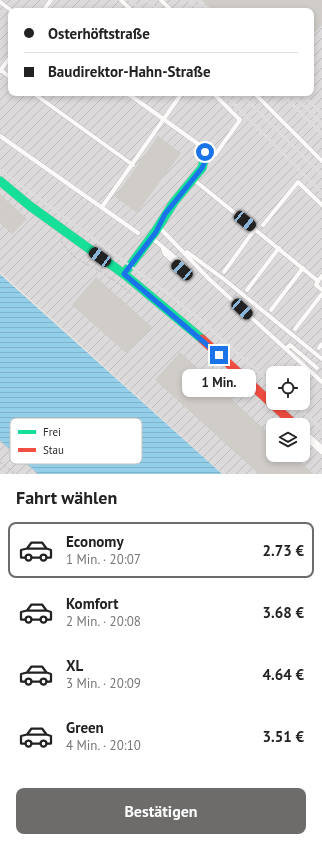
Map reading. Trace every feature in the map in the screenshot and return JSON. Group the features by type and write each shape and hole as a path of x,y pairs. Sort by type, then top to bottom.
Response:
{"street":[{"path":"124,274 152,237 165,214 205,161 205,156"},
{"path":"0,181 40,213 124,274 197,334 287,418"},
{"path":"310,439 322,450"}],"lane":[{"path":"120,0 129,8"},
{"path":"161,0 169,8"},
{"path":"0,71 8,60"},
{"path":"37,96 133,164"},
{"path":"131,96 201,146 205,152 205,156 215,155 240,120 217,96"},
{"path":"102,207 180,96"},
{"path":"257,96 322,161"},
{"path":"0,136 138,233"},
{"path":"193,178 318,281"},
{"path":"263,226 298,182 322,205"},
{"path":"159,226 209,279 322,382"},
{"path":"224,272 255,229"},
{"path":"152,237 164,249 164,254 184,268"},
{"path":"180,248 225,280 322,359"},
{"path":"247,290 278,248"},
{"path":"271,310 303,268"},
{"path":"322,276 316,285 322,290"},
{"path":"295,329 322,294"},
{"path":"319,348 322,344"},
{"path":"286,349 290,345 316,368"}],"path":[{"path":"60,240 67,251 79,261 103,272 136,296"},
{"path":"0,441 10,450"},
{"path":"0,462 15,474"},
{"path":"26,464 38,474"}],"shaded area":[{"path":"0,0 322,0 322,474 222,474 0,274"},
{"path":"0,441 10,450 10,464 26,464 38,474 0,474"}],"water":[{"path":"0,274 222,474 38,474 26,464 142,464 142,418 10,418 10,450 0,441"}],"pier":[{"path":"0,272 223,473 224,474 0,274"}],"building":[{"path":"202,0 322,0 322,25 314,33 314,8 210,8"},
{"path":"158,136 181,153 137,213 115,197"},
{"path":"0,194 27,219 12,234 0,223"},
{"path":"96,277 152,327 127,354 72,305"},
{"path":"180,352 266,431 266,462 301,462 314,474 259,474 155,380"}],"railway":[{"path":"130,0 138,8"},
{"path":"147,0 155,8"},
{"path":"189,0 197,8"},
{"path":"198,0 206,8"},
{"path":"226,96 322,193"},
{"path":"243,96 322,175"},
{"path":"284,96 322,134"},
{"path":"294,96 322,124"},
{"path":"304,96 322,114"},
{"path":"0,170 163,290 197,317 266,379"},
{"path":"301,410 322,429"}],"traffic: fast":[{"path":"124,274 155,232 174,202 202,168 205,156"},
{"path":"0,181 30,206 124,274 202,339"}],"traffic: jam":[{"path":"202,339 287,418"}],"route":[{"path":"205,152 205,161 202,168 165,214 156,232 124,274 197,334 219,355"}]}
